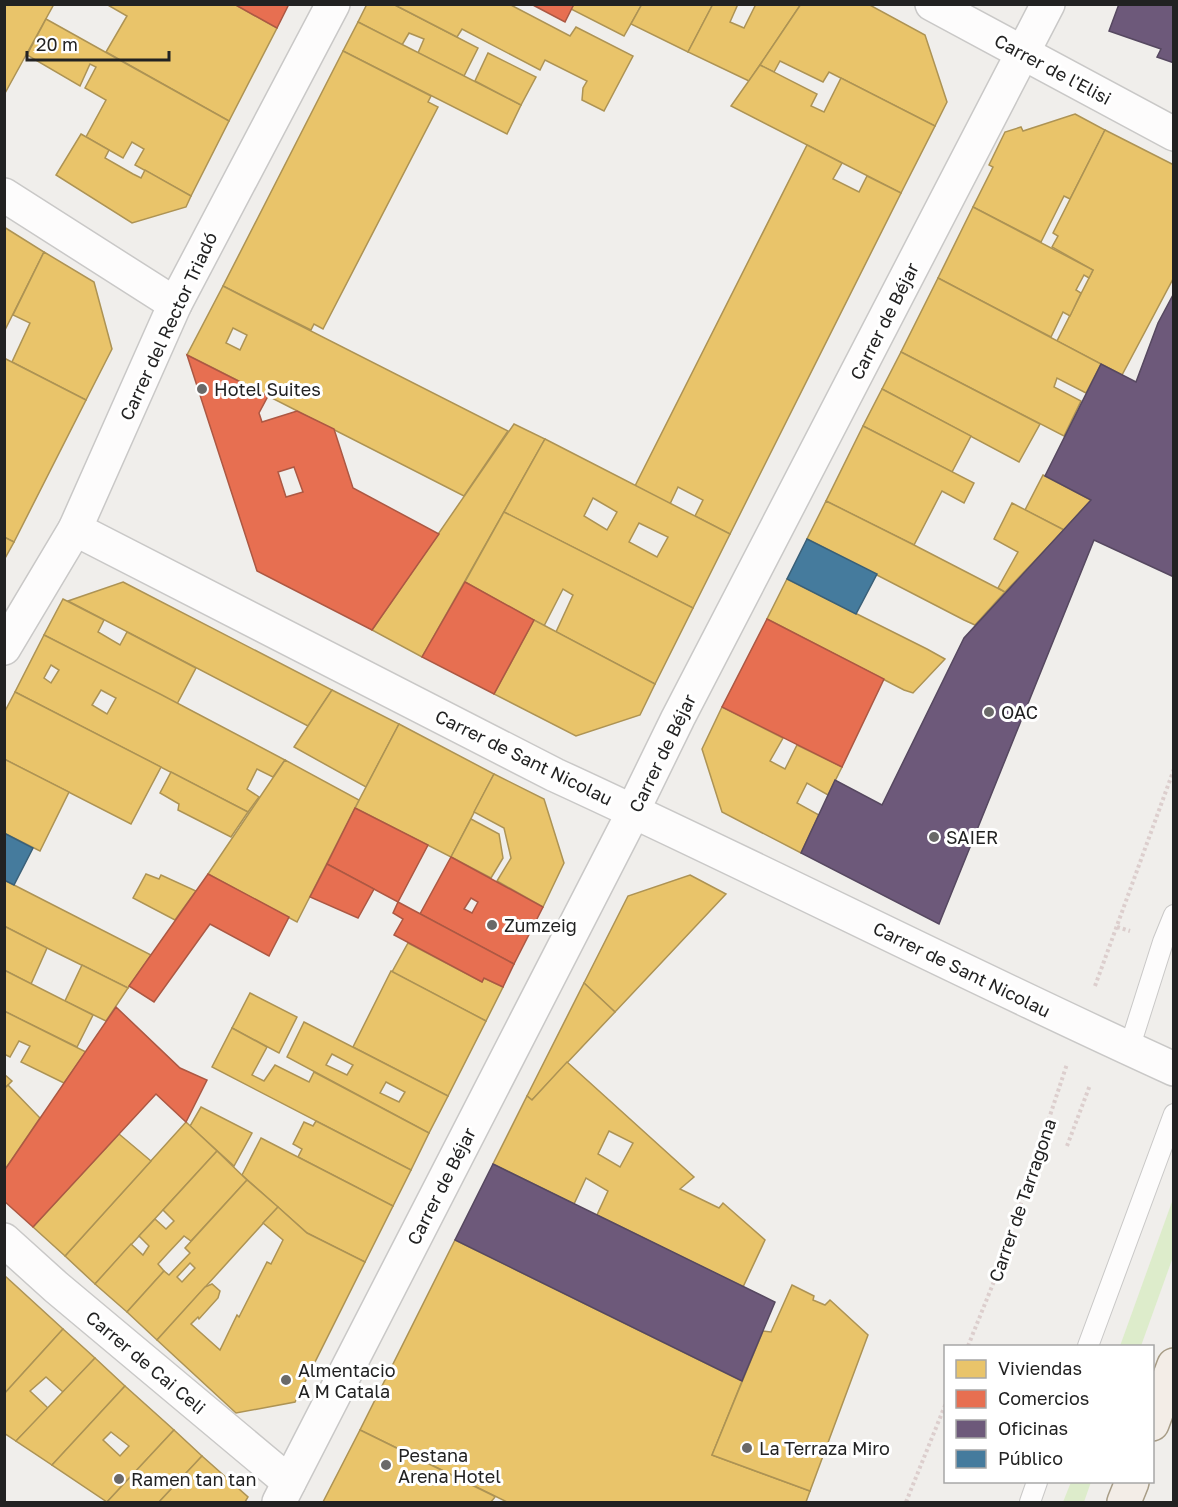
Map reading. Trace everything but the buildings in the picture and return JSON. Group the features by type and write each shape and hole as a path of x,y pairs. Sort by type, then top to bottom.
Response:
{"main road":[{"path":"1154,1418 1173,1365"},
{"path":"1124,1503 1132,1483"}],"street":[{"name":"Carrer del Rector Triadó","path":"4,648 75,529 175,304 333,4"},
{"name":"Carrer de l'Elisi","path":"932,4 1173,134"},
{"name":"Carrer de Béjar","path":"284,1492 634,811 678,718 1048,4"},
{"path":"4,195 175,304"},
{"name":"Carrer de Sant Nicolau","path":"75,529 555,775 1080,1027 1173,1069"},
{"name":"Carrer de Cai Celi","path":"4,1240 284,1492"}],"lane":[{"path":"1129,1049 1173,915"},
{"path":"1089,1345 1173,1114"},
{"path":"1030,1503 1037,1483"}],"path":[{"path":"1092,994 1173,769"},
{"name":"Carrer de Tarragona","path":"969,1345 1001,1264 1068,1063"},
{"path":"1067,1146 1090,1085"},
{"path":"906,1503 944,1406"}],"green space":[{"path":"1173,1199 1173,1257 1141,1345 1120,1345"},
{"path":"1071,1483 1091,1483 1084,1502 1063,1502"}],"place":[{"name":"Hotel Suites","path":"202,389"},
{"name":"OAC","path":"989,712"},
{"name":"SAIER","path":"934,837"},
{"name":"Zumzeig","path":"492,925"},
{"name":"Almentacio A M Catala","path":"286,1380"},
{"name":"La Terraza Miro","path":"747,1448"},
{"name":"Pestana Arena Hotel","path":"386,1465"},
{"name":"Ramen tan tan","path":"119,1479"}]}
